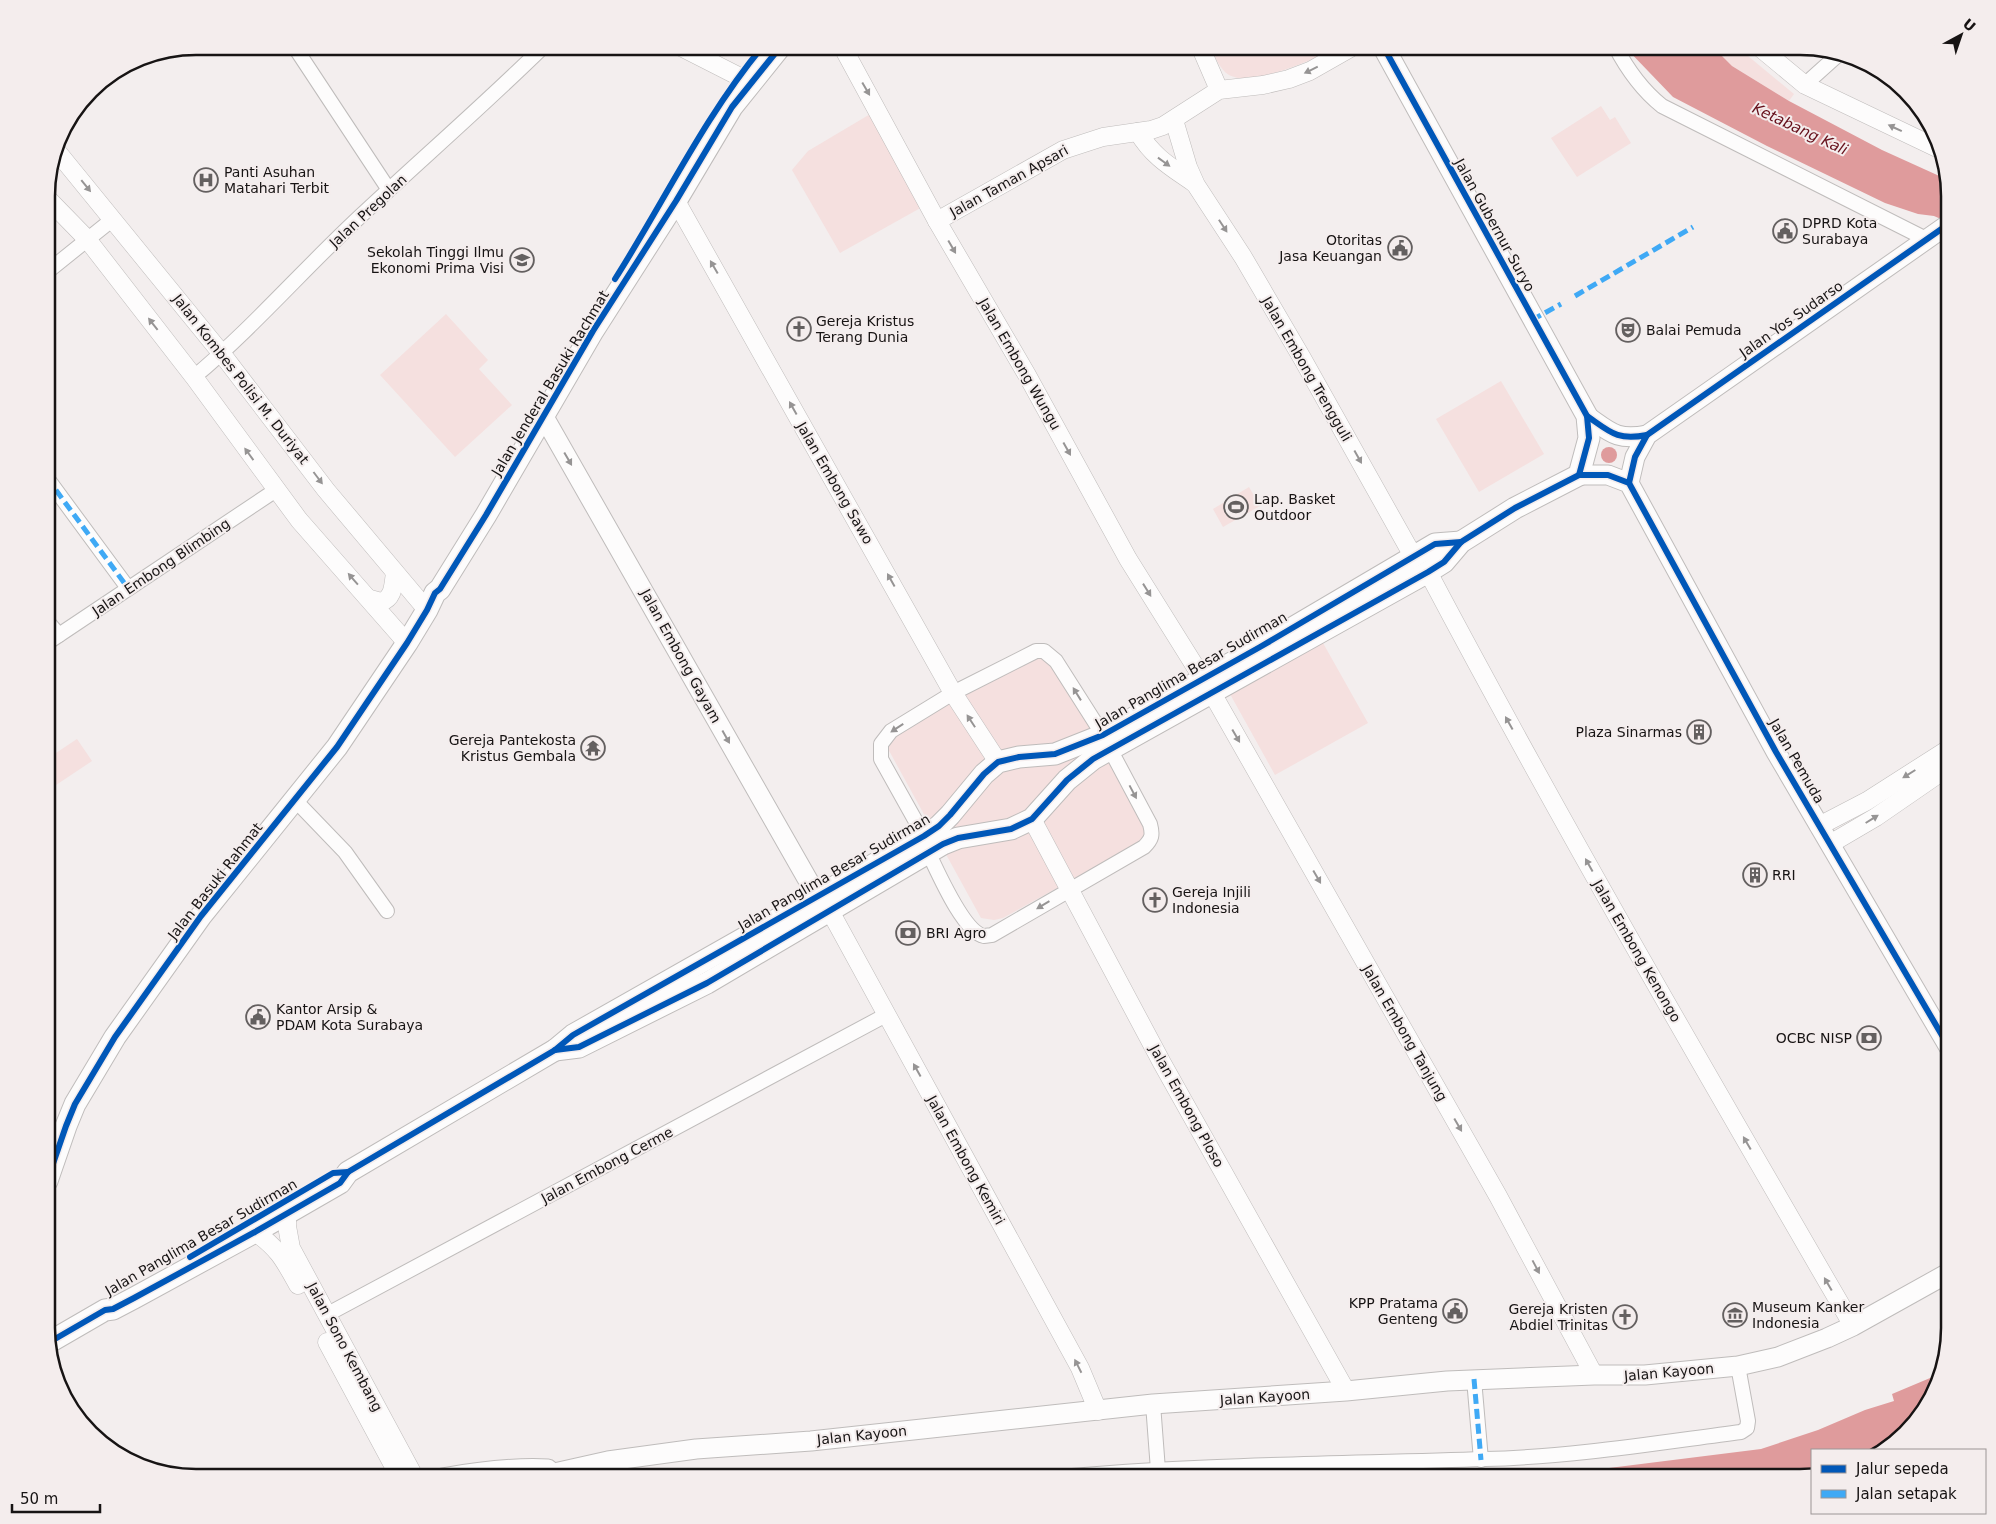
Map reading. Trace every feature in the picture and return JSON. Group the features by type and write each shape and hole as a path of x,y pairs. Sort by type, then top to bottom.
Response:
{"main road":[{"name":"Jalan Jenderal Basuki Rachmat","path":"431,601 435,586 481,511 574,347 738,76 756,55"},
{"name":"Jalan Jenderal Basuki Rachmat","path":"431,601 454,567 609,306 676,201 732,107 774,55"},
{"name":"Jalan Gubernur Suryo","path":"1387,55 1586,416 1589,438 1579,474"},
{"name":"Jalan Yos Sudarso","path":"1647,435 1937,232"},
{"name":"Jalan Gubernur Suryo","path":"1586,416 1619,436 1631,438 1647,435"},
{"name":"Jalan Embong Gayam","path":"544,417 824,904"},
{"path":"1579,474 1608,475 1629,483 1634,458 1647,435"},
{"name":"Jalan Panglima Besar Sudirman","path":"926,844 938,826 950,815 984,774 998,762 1055,754 1106,742 1208,686 1428,572 1444,562 1461,542 1515,508 1579,474"},
{"name":"Jalan Pemuda","path":"1629,483 1774,748 1941,1033"},
{"name":"Jalan Panglima Besar Sudirman","path":"1208,686 1413,556 1435,544 1461,542"},
{"name":"Jalan Basuki Rahmat","path":"55,1157 72,1112 109,1047 196,923 337,746 407,643 431,601"},
{"name":"Jalan Panglima Besar Sudirman","path":"105,1310 113,1309 134,1298 340,1183 348,1172 556,1050 573,1035 719,954 824,904 926,844 1011,830 1032,819 1106,742"},
{"name":"Jalan Panglima Besar Sudirman","path":"105,1310 109,1302 256,1220 333,1173 348,1172"},
{"name":"Jalan Kayoon","path":"566,1469 608,1461 696,1449 811,1441 1153,1404 1346,1391 1474,1379 1645,1375 1738,1366 1786,1354 1853,1326 1941,1277"},
{"path":"55,1339 105,1310"},
{"name":"Jalan Kayoon","path":"522,1469 546,1469"}],"street":[{"path":"300,55 388,190"},
{"name":"Jalan Pregolan","path":"194,377 222,354 388,190 473,115 535,55"},
{"path":"697,55 738,76"},
{"name":"Jalan Embong Wungu","path":"847,55 937,221 1027,375 1128,559 1208,686"},
{"path":"1204,55 1219,90"},
{"name":"Jalan Taman Apsari","path":"937,221 1063,150 1103,136 1151,130 1174,120 1219,90 1263,85 1289,79 1310,71 1338,55"},
{"path":"1620,55 1648,95 1662,106 1937,232"},
{"path":"1770,55 1807,83 1930,145"},
{"path":"1807,83 1833,60"},
{"name":"Jalan Embong Trengguli","path":"1174,120 1188,168 1196,185 1243,257 1413,556"},
{"name":"Jalan Embong Trengguli","path":"1138,132 1157,157 1196,185"},
{"name":"Jalan Kombes Polisi M. Duriyat","path":"62,155 222,354 326,490 395,573 431,601"},
{"name":"Jalan Embong Sawo","path":"676,201 946,698 998,762"},
{"path":"55,207 87,239 194,377 299,520 407,643"},
{"path":"55,265 113,220"},
{"path":"55,490 128,588"},
{"name":"Jalan Embong Blimbing","path":"55,637 276,490"},
{"name":"Jalan Embong Kenongo","path":"1428,572 1503,713 1853,1326"},
{"path":"370,599 381,602 389,597 393,591 395,573"},
{"path":"55,631 59,635"},
{"path":"1036,651 1044,651 1056,661 1106,742 1150,824 1153,833 1150,841 1144,847 992,935 984,936 977,932 961,915 948,893 926,844 881,759 881,744 885,737 891,731 946,698 1036,651"},
{"name":"Jalan Embong Tanjung","path":"1208,686 1498,1196 1594,1375"},
{"path":"1819,826 1867,801 1941,754"},
{"path":"1830,844 1876,817 1941,772"},
{"path":"294,799 345,852 387,911"},
{"name":"Jalan Embong Ploso","path":"1032,819 1162,1063 1346,1391"},
{"name":"Jalan Embong Kemiri","path":"824,904 1080,1368 1098,1411"},
{"name":"Jalan Embong Cerme","path":"326,1314 886,1015"},
{"name":"Jalan Sono Kembang","path":"287,1213 287,1226 292,1248 410,1469"},
{"name":"Jalan Sono Kembang","path":"255,1232 274,1246 280,1254 395,1469"},
{"path":"1180,1469 1288,1464 1481,1460 1585,1452 1741,1432 1747,1428 1748,1421 1738,1366"},
{"path":"1474,1379 1481,1460"},
{"path":"1153,1404 1158,1469"}],"shaded area":[{"path":"1214,55 1322,55 1269,75 1246,79 1229,75"},
{"path":"1721,55 1747,55 1794,94 1789,101 1732,66"},
{"path":"1601,106 1610,120 1615,117 1631,143 1577,177 1551,138"},
{"path":"872,113 924,206 840,253 792,170 808,151"},
{"path":"446,314 488,360 479,369 512,405 455,457 380,375"},
{"path":"1501,381 1544,454 1479,492 1436,419"},
{"name":"Lap. Basket Outdoor","path":"1249,487 1260,506 1223,527 1213,509"},
{"path":"1323,643 1368,723 1275,775 1230,694"},
{"path":"1034,653 1047,655 1149,824 1144,840 1003,918 994,920 981,918 887,747 896,732"},
{"path":"77,739 92,761 55,786 55,754"}],"water":[{"name":"Ketabang Kali","path":"1633,55 1721,55 1732,66 1789,101 1882,150 1940,176 1941,219 1885,203 1767,146 1673,97"},
{"path":"1609,447 1617,455 1609,463 1601,455"},
{"path":"1931,1378 1912,1414 1893,1434 1871,1449 1811,1449 1811,1468 1520,1469 1609,1468 1761,1449 1894,1401 1892,1394"}],"marked path":[{"path":"1575,296 1693,227"},
{"path":"1532,320 1561,304"},
{"path":"55,489 128,588"},
{"path":"1474,1379 1481,1460"}],"cycle path":[{"path":"615,279 703,131 756,55"},
{"path":"55,1158 75,1104 115,1037 201,916 337,747 407,643 435,593 440,589 486,515 593,331 676,201 732,107 774,55"},
{"path":"1388,55 1587,416 1589,438 1579,475"},
{"path":"1629,483 1635,457 1647,435 1941,229"},
{"path":"1587,416 1614,434 1628,437 1647,435"},
{"path":"555,1050 579,1047 707,983 943,844 958,838 1011,829 1032,819 1067,780 1093,759 1428,572 1444,562 1461,542 1515,508 1579,475 1608,475 1629,483 1776,752 1941,1034"},
{"path":"55,1339 105,1310 113,1309 255,1232 340,1183 348,1172 555,1050 573,1035 924,836 939,826 984,774 998,762 1019,757 1055,754 1103,735 1260,647 1435,544 1461,542"},
{"path":"190,1257 333,1173 348,1172"}],"place":[{"name":"Panti Asuhan Matahari Terbit","path":"206,180"},
{"name":"DPRD Kota Surabaya","path":"1785,231"},
{"name":"Otoritas Jasa Keuangan","path":"1400,248"},
{"name":"Sekolah Tinggi Ilmu Ekonomi Prima Visi","path":"522,260"},
{"name":"Gereja Kristus Terang Dunia","path":"799,329"},
{"name":"Balai Pemuda","path":"1628,330"},
{"name":"Lap. Basket Outdoor","path":"1236,507"},
{"name":"Plaza Sinarmas","path":"1699,732"},
{"name":"Gereja Pantekosta Kristus Gembala","path":"593,748"},
{"name":"RRI","path":"1755,875"},
{"name":"Gereja Injili Indonesia","path":"1155,900"},
{"name":"BRI Agro","path":"908,933"},
{"name":"Kantor Arsip & PDAM Kota Surabaya","path":"258,1017"},
{"name":"OCBC NISP","path":"1869,1038"},
{"name":"KPP Pratama Genteng","path":"1455,1311"},
{"name":"Museum Kanker Indonesia","path":"1735,1315"},
{"name":"Gereja Kristen Abdiel Trinitas","path":"1625,1317"}]}
